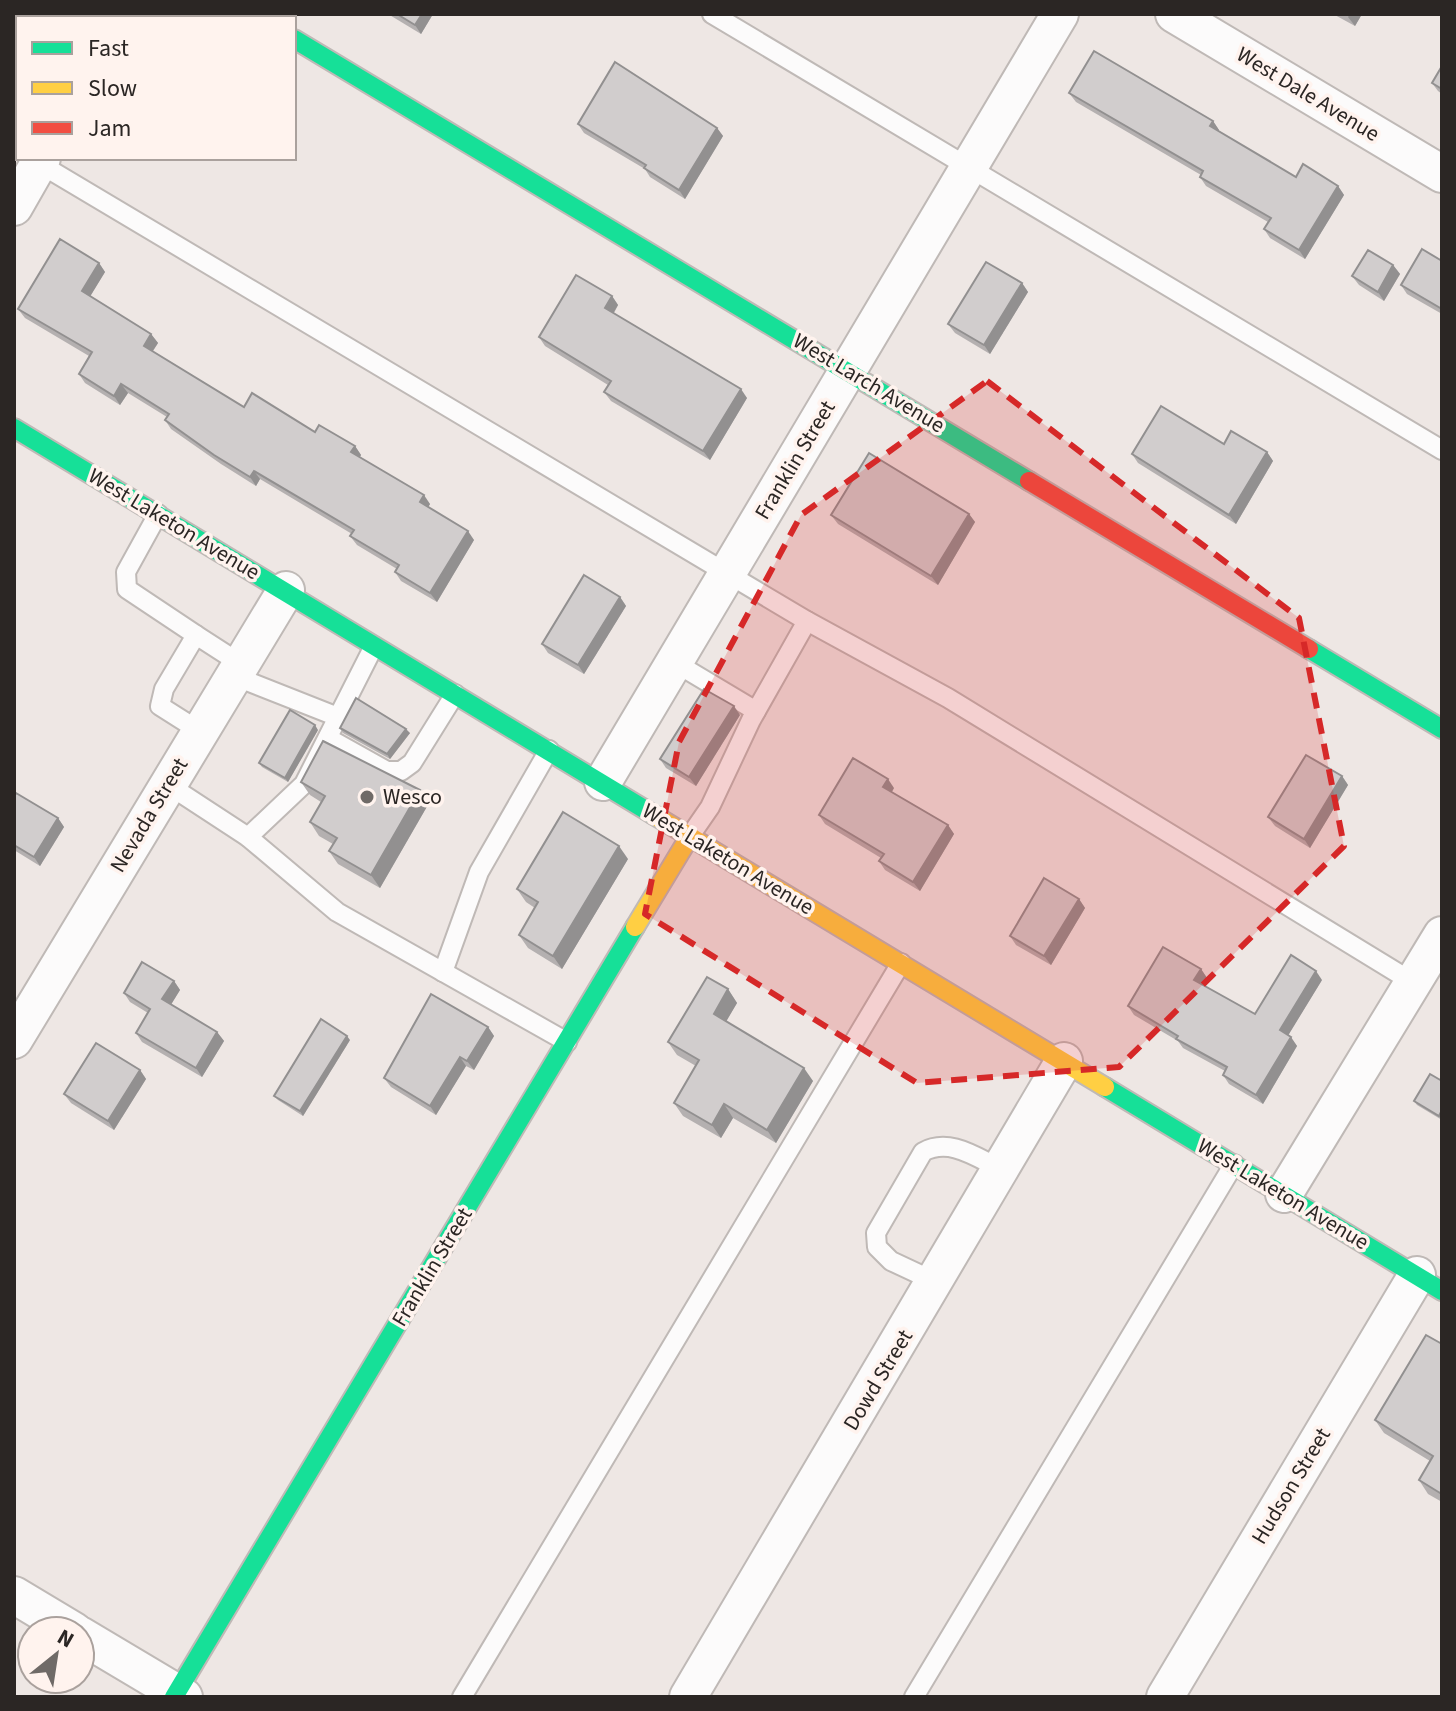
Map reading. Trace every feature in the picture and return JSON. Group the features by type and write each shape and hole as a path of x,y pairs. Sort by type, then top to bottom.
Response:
{"street":[{"name":"Franklin Street","path":"603,782 1060,14"},
{"name":"West Dale Avenue","path":"1174,14 1442,174"},
{"name":"West Larch Avenue","path":"296,40 1442,729"},
{"path":"14,207 28,160"},
{"name":"West Laketon Avenue","path":"14,428 1430,1283"},
{"name":"Nevada Street","path":"14,1040 286,590"},
{"name":"Franklin Street","path":"178,1696 690,836"},
{"path":"1284,1194 1440,943"},
{"name":"Dowd Street","path":"688,1697 1003,1170 1064,1061"},
{"name":"Hudson Street","path":"1165,1697 1430,1283"},
{"path":"14,1595 47,1615"},
{"path":"96,1645 178,1696"}],"lane":[{"path":"712,14 1442,450"},
{"path":"37,160 727,574 948,698 1414,983"},
{"path":"158,514 126,572 127,589 196,635 238,670 338,717"},
{"path":"690,836 710,807 753,715 807,621"},
{"path":"196,635 164,689 160,706 201,732"},
{"path":"248,837 304,784 375,644"},
{"path":"674,662 753,715"},
{"path":"328,738 387,771 401,771 412,763 456,693"},
{"path":"443,972 479,872 549,750"},
{"path":"167,784 248,837 337,912 567,1042"},
{"path":"462,1697 901,963"},
{"path":"936,1282 891,1261 877,1247 876,1233 923,1152 935,1145 950,1146 1003,1170"},
{"path":"914,1697 1235,1164"}],"highlighted area":[{"path":"987,381 1299,618 1344,846 1119,1067 917,1083 645,914 679,742 801,515"}],"building":[{"path":"397,14 422,14 415,25"},
{"path":"1094,51 1213,121 1210,126 1296,177 1303,164 1338,186 1299,250 1264,229 1271,218 1200,177 1203,171 1069,93"},
{"path":"615,62 717,128 679,190 644,168 646,165 578,124"},
{"path":"1442,66 1442,89 1432,83"},
{"path":"60,239 99,263 82,291 151,334 144,346 244,407 252,393 315,432 319,425 355,446 351,452 424,495 420,502 468,531 430,593 395,572 399,565 350,536 354,530 254,471 250,477 214,455 165,420 169,414 121,384 114,396 79,374 92,352 18,309"},
{"path":"1422,249 1442,261 1442,309 1401,285"},
{"path":"1368,250 1393,265 1378,292 1352,276"},
{"path":"986,262 1022,283 984,345 948,324"},
{"path":"576,275 612,296 605,308 741,389 703,451 604,392 611,381 539,337"},
{"path":"1161,406 1224,444 1231,431 1267,452 1229,515 1132,454"},
{"path":"869,453 969,514 931,576 831,515"},
{"path":"584,575 620,597 578,665 542,644"},
{"path":"704,689 734,706 689,777 660,759"},
{"path":"356,698 406,729 387,754 340,728"},
{"path":"290,710 315,725 285,778 259,763"},
{"path":"323,741 420,790 371,875 329,851 337,838 310,822 325,796 301,782"},
{"path":"1306,755 1342,776 1304,839 1268,817"},
{"path":"853,758 888,779 883,787 948,825 913,882 879,861 884,854 819,815"},
{"path":"16,793 58,818 34,857 14,845"},
{"path":"563,812 619,846 553,956 519,935 538,902 517,889"},
{"path":"1044,878 1079,899 1044,956 1010,936"},
{"path":"1163,947 1201,969 1194,980 1255,1014 1291,955 1316,971 1280,1030 1291,1037 1256,1095 1223,1075 1227,1067 1176,1039 1178,1036 1128,1006"},
{"path":"142,962 174,981 162,999 217,1032 196,1068 136,1033 150,1009 124,993"},
{"path":"707,977 728,989 714,1014 804,1068 767,1130 724,1104 712,1125 674,1103 699,1060 668,1042"},
{"path":"431,994 488,1027 467,1061 460,1057 430,1106 384,1078"},
{"path":"321,1019 347,1036 300,1111 274,1096"},
{"path":"96,1043 140,1070 108,1121 64,1094"},
{"path":"1430,1074 1442,1081 1442,1110 1439,1116 1414,1101"},
{"path":"1426,1335 1442,1344 1440,1493 1419,1480 1433,1456 1375,1420"}],"traffic: fast":[{"path":"296,40 1029,481"},
{"path":"14,428 654,815"},
{"path":"1309,649 1442,729"},
{"path":"174,1697 635,927"},
{"path":"1105,1087 1442,1291"}],"traffic: slow":[{"path":"654,815 1105,1087"},
{"path":"635,927 690,836"}],"traffic: jam":[{"path":"1029,481 1309,649"}],"place":[{"name":"Wesco","path":"367,797"}]}
